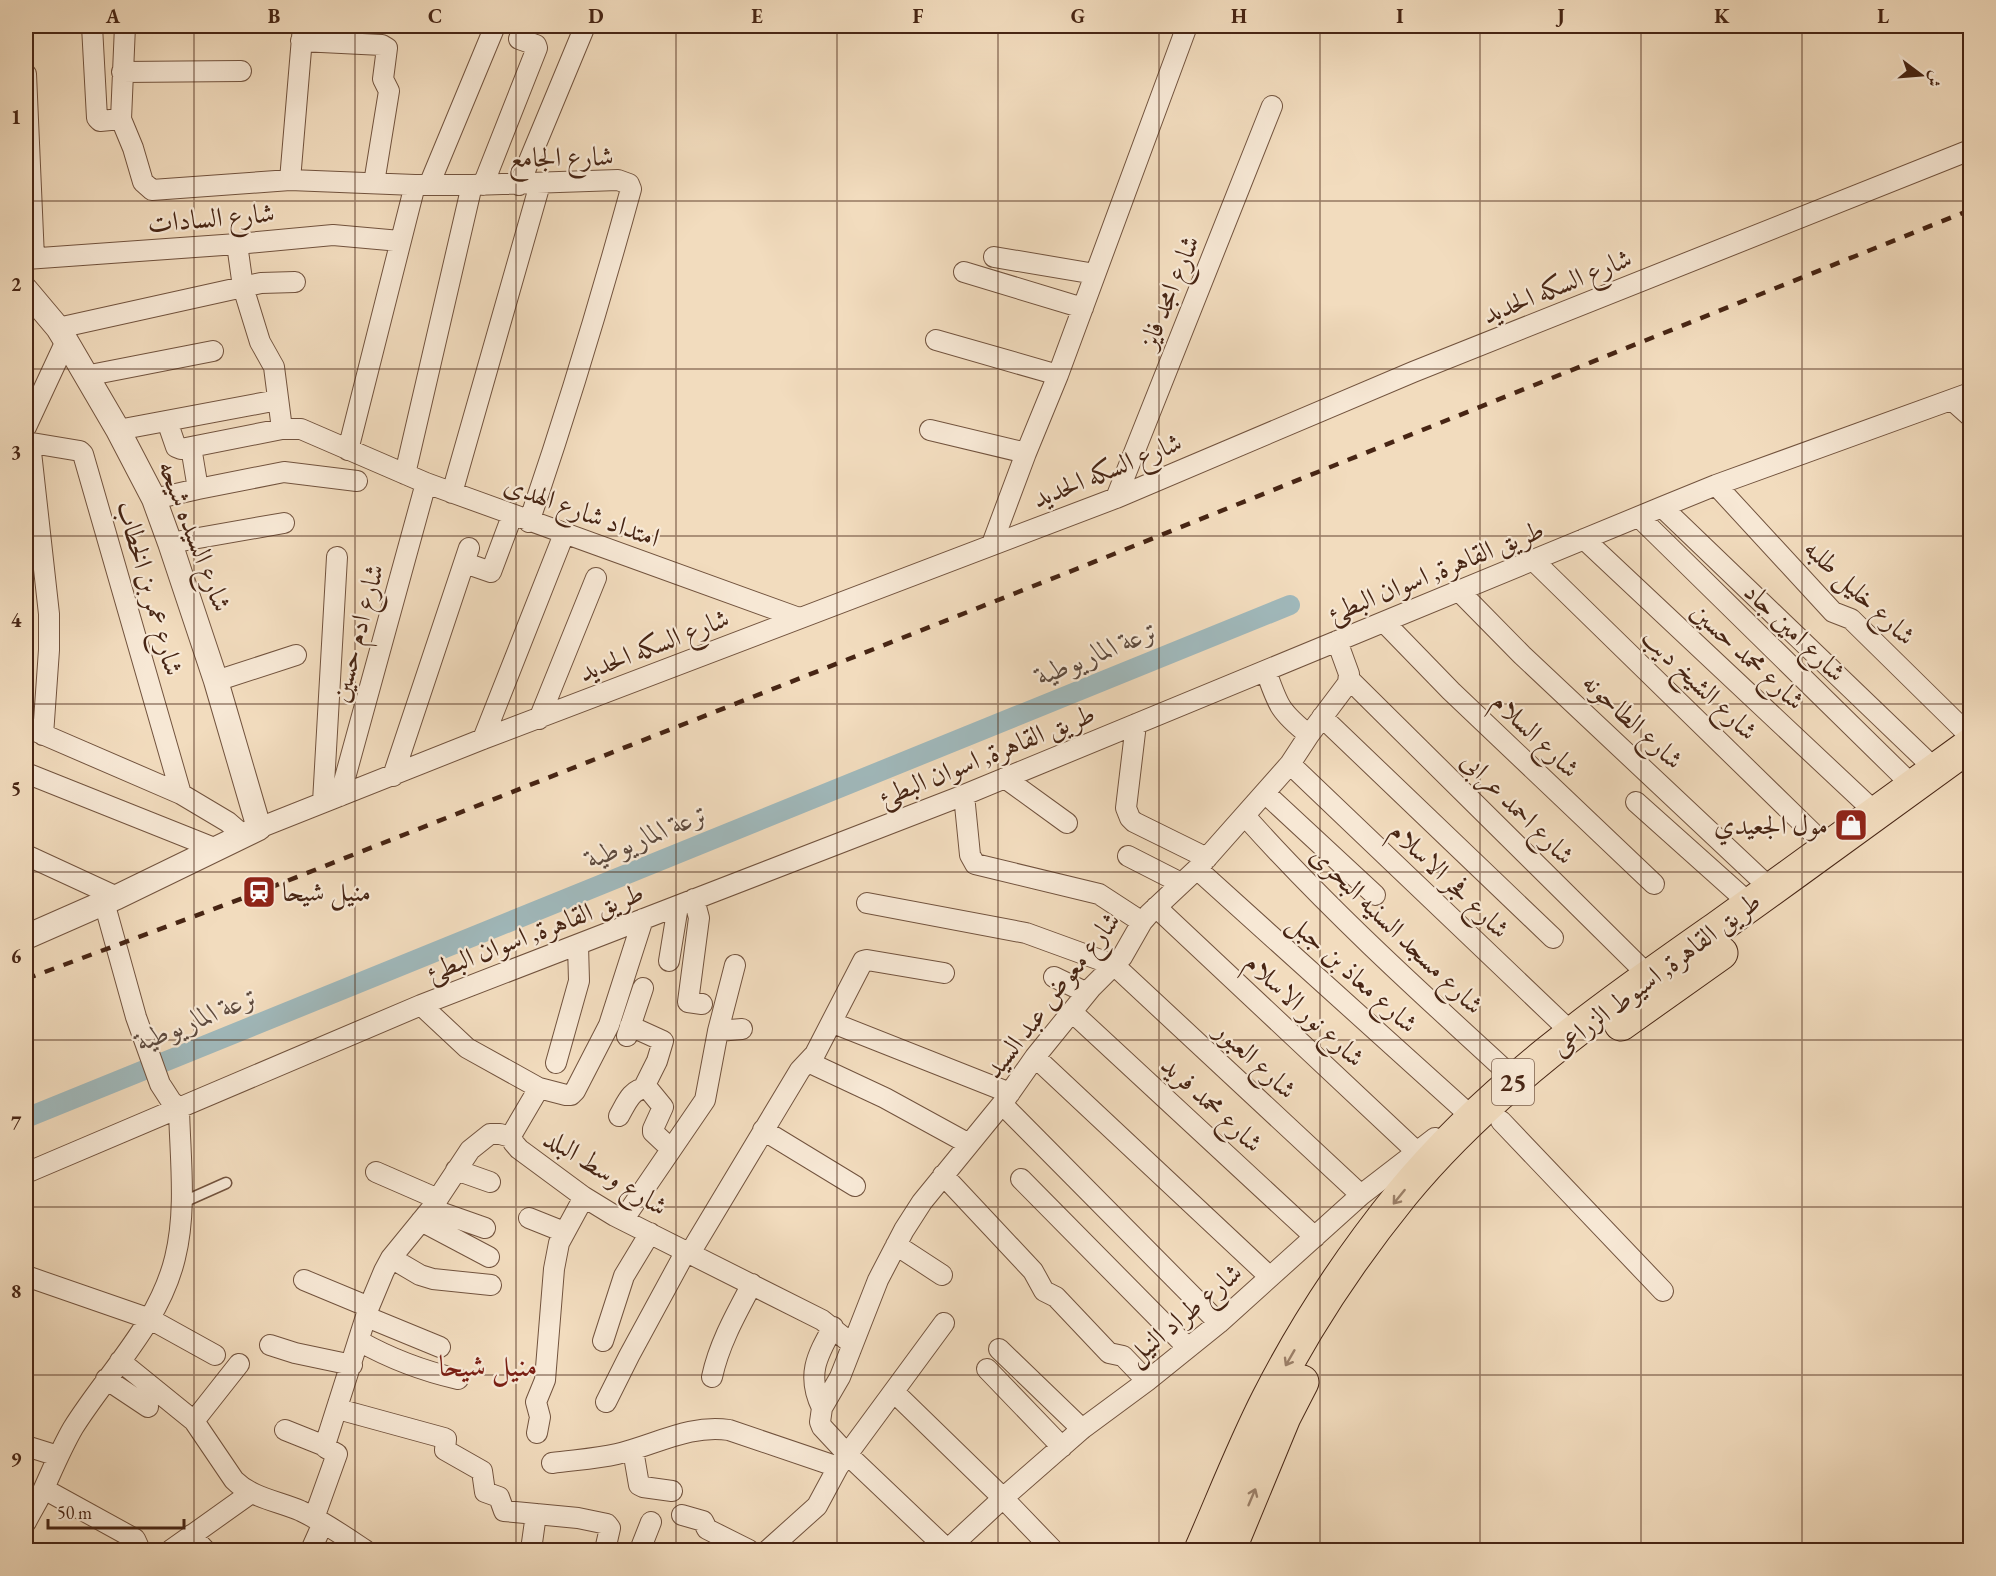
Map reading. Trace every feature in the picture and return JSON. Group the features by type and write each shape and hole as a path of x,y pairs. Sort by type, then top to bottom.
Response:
{"highway":[{"name":"طريق القاهرة, اسيوط الزراعى","path":"1229,1551 1284,1417 1304,1378 1338,1322 1379,1261 1423,1203 1459,1162 1479,1123 1516,1080 1649,976 1971,745"},
{"name":"طريق القاهرة, اسيوط الزراعى","path":"1201,1551 1267,1401 1287,1362 1354,1256 1436,1154 1479,1123 1535,1092 1620,1026 1971,772"}],"street":[{"path":"92,26 97,118 100,121 121,119 125,26"},
{"path":"348,450 400,241 422,185 495,26"},
{"path":"405,474 478,185 537,48 536,45 519,39 524,26"},
{"path":"519,185 585,26"},
{"path":"992,544 1058,375 1187,26"},
{"path":"290,180 302,33 382,45 387,48 383,79 388,91 374,183"},
{"path":"122,72 240,71"},
{"path":"26,74 30,259"},
{"name":"شارع امجد فايز","path":"1116,498 1272,106"},
{"name":"شارع الجامع","path":"121,119 133,148 142,182 148,189 290,180 422,185 519,185 618,180 629,184 631,189 570,401 521,519"},
{"name":"شارع السكه الحديد","path":"251,832 483,739 1116,498 1413,372 1971,150"},
{"path":"452,493 540,184"},
{"name":"شارع السادات","path":"30,259 333,235 400,241"},
{"path":"237,244 243,287 260,342 274,367 282,429"},
{"path":"994,256 1095,274"},
{"path":"964,272 1083,308"},
{"path":"251,832 228,822 181,795 34,731 49,651 49,614 27,438 62,334 243,287 295,282"},
{"name":"شارع السيده شيحه","path":"26,290 62,334 118,430 154,499 216,681 251,832"},
{"path":"936,340 1058,375"},
{"path":"86,376 213,351"},
{"path":"1961,397 1971,416"},
{"name":"طريق القاهرة, اسوان البطئ","path":"26,1173 421,1005 964,795 1716,485 1961,397"},
{"path":"118,430 278,400"},
{"path":"167,421 176,447 181,449 191,447 198,489"},
{"name":"امتداد شارع الهدى","path":"191,447 282,429 301,429 452,493 800,618"},
{"path":"930,430 1026,453"},
{"name":"شارع عمر بن الخطاب","path":"27,438 80,451 83,454 181,795"},
{"path":"154,499 284,472 357,481"},
{"name":"شارع ادم حسين","path":"331,799 426,483"},
{"name":"شارع خليل طلبه","path":"1716,485 1833,612 1851,619 1971,736"},
{"path":"1662,507 1924,778"},
{"name":"شارع امين جاد","path":"1639,517 1924,778"},
{"path":"393,776 467,556 491,572 521,519"},
{"path":"170,543 284,524"},
{"path":"483,739 564,534"},
{"name":"شارع محمد حسين","path":"1584,539 1876,813"},
{"path":"331,799 337,557"},
{"name":"شارع الشيخ ديب","path":"1533,560 1828,848"},
{"path":"539,719 596,578"},
{"name":"شارع الطاحونه","path":"1459,591 1761,896"},
{"name":"شارع السلام","path":"1384,622 1460,699 1654,884"},
{"path":"1337,641 1349,679"},
{"path":"216,681 296,655"},
{"path":"1266,671 1277,703 1283,713 1309,735"},
{"name":"شارع معوض عبد السيد","path":"822,1408 840,1377 873,1291 896,1245 922,1202 1087,993 1122,957 1142,922 1202,863 1290,764 1349,679"},
{"name":"شارع احمد عرابى","path":"1349,679 1649,976"},
{"path":"1322,717 1553,938"},
{"name":"شارع معاذ بن جبل","path":"1136,724 1126,808 1127,814 1134,822 1202,863 1662,1291"},
{"name":"شارع فجر الاسلام","path":"1290,764 1573,1034"},
{"path":"26,772 214,848"},
{"path":"1005,778 1067,823"},
{"path":"1265,793 1375,896"},
{"path":"964,795 970,855 975,864 1099,894 1142,922"},
{"path":"1636,802 1761,896"},
{"name":"شارع مسجد السنيه البحرى","path":"1245,816 1289,865 1450,1020 1516,1080"},
{"path":"27,934 110,900 251,832"},
{"path":"26,855 110,900 136,1017 160,1084 179,1108 181,1203 176,1256 163,1296 150,1319 71,1431 37,1490 26,1522"},
{"path":"1128,856 1181,883"},
{"path":"669,961 686,903"},
{"path":"686,903 699,918 688,1003 702,1004"},
{"path":"867,903 1026,933 1114,965"},
{"name":"شارع نور الاسلام","path":"1156,907 1417,1152"},
{"path":"539,1088 566,1095 571,1095 575,1091 609,1025 643,919"},
{"path":"556,1063 579,981 578,945"},
{"path":"606,1402 629,1356 688,1252 800,1070 815,1054 865,960 944,973"},
{"path":"623,1220 670,1148 705,1100 718,1031 735,965"},
{"name":"شارع العبور","path":"1114,965 1361,1195"},
{"path":"1054,976 1087,993"},
{"path":"643,988 628,1031 663,1041 657,1061 646,1082 646,1088 663,1107 653,1132 670,1148"},
{"name":"شارع وسط البلد","path":"421,1005 467,1048 539,1088 514,1130 512,1137 519,1149 584,1197 623,1220 833,1327 852,1344"},
{"name":"شارع محمد فريد","path":"1072,1012 1315,1236"},
{"path":"833,1023 1006,1098 1219,1323"},
{"path":"718,1031 742,1029"},
{"path":"1035,1057 1270,1277"},
{"path":"808,1062 885,1098 969,1144"},
{"path":"619,1116 633,1093 646,1088"},
{"name":"شارع طراد النيل","path":"956,1548 1003,1498 1082,1429 1147,1381 1219,1323 1361,1195 1440,1135 1479,1123"},
{"path":"763,1130 855,1186"},
{"path":"325,1446 368,1312 391,1258 430,1210 470,1150 489,1134 512,1137"},
{"path":"456,1170 490,1182"},
{"path":"376,1172 430,1210 489,1257"},
{"path":"943,1175 1034,1270 1044,1291 1056,1297 1109,1353 1123,1356 1147,1381"},
{"path":"1021,1179 1188,1348"},
{"path":"537,1433 540,1417 536,1402 545,1380 554,1269 559,1243 584,1197"},
{"path":"430,1210 485,1228"},
{"path":"529,1218 564,1232"},
{"path":"603,1341 624,1276 650,1233"},
{"path":"896,1245 942,1275"},
{"path":"391,1258 420,1275 445,1282 491,1285"},
{"path":"29,1277 150,1319 215,1355"},
{"path":"304,1280 440,1347"},
{"path":"712,1377 722,1343 752,1284"},
{"path":"768,1551 817,1506 843,1461 944,1323"},
{"path":"833,1327 814,1366 816,1396 822,1408 820,1418 822,1427 843,1461 956,1548"},
{"path":"359,1341 397,1361 458,1379"},
{"path":"270,1345 295,1353 352,1365"},
{"path":"999,1349 1082,1429"},
{"path":"120,1360 194,1421 234,1480 251,1493 286,1505 318,1520 364,1551"},
{"path":"194,1421 239,1364"},
{"path":"987,1369 1062,1447"},
{"path":"106,1379 148,1407"},
{"path":"894,1392 1003,1498 1053,1551"},
{"path":"338,1409 444,1437 446,1451 482,1471 485,1492 499,1497 503,1510 507,1513 578,1518 607,1524 610,1528 605,1551"},
{"path":"552,1463 615,1455 693,1430 715,1428 843,1461"},
{"path":"285,1430 325,1446 337,1454 311,1551"},
{"path":"26,1446 58,1456"},
{"path":"633,1450 639,1485 672,1491"},
{"path":"37,1490 135,1539 140,1551"},
{"path":"171,1551 251,1493"},
{"path":"531,1551 536,1514"},
{"path":"682,1515 703,1521 707,1529 749,1551"},
{"path":"640,1551 651,1522"},
{"path":"191,1535 205,1551"}],"lane":[{"path":"181,1203 226,1183"}],"waterway":[{"name":"ترعة الماريوطية","path":"26,1118 1290,605"}],"railway":[{"path":"26,979 259,892 1079,568 1970,210"}],"place":[{"name":"مول الجعيدي","path":"1851,825"},
{"name":"منيل شيحا","path":"259,892"}],"district":[{"name":"منيل شيحا","path":"488,1366"}]}
